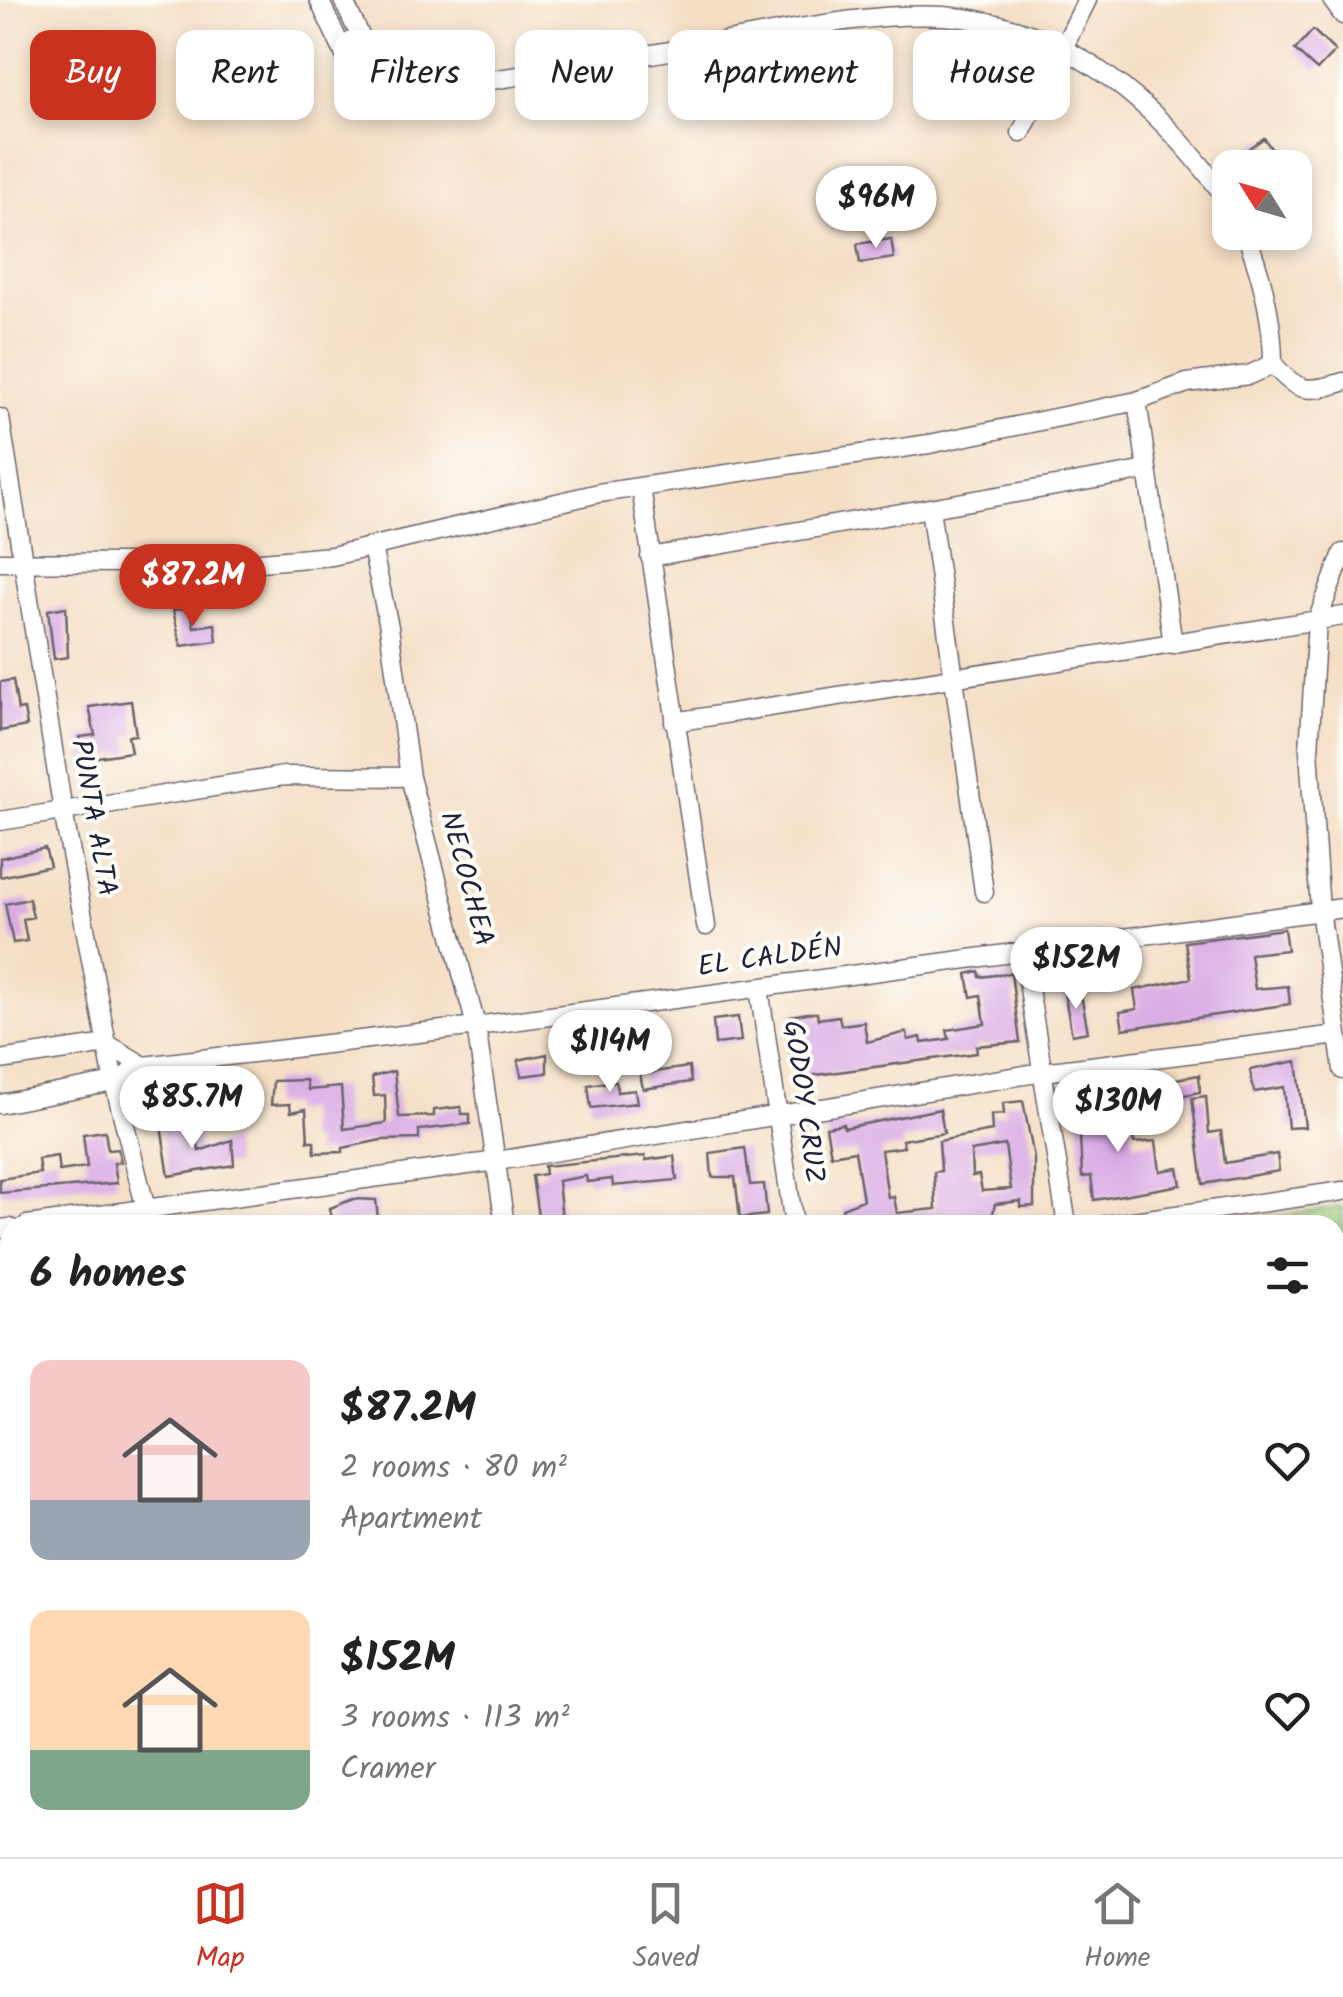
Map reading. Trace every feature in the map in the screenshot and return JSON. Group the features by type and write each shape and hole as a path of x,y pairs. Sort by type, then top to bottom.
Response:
{"street":[{"path":"319,0 334,32"},
{"path":"343,0 357,30"},
{"path":"1070,36 1088,0"},
{"path":"1332,0 1343,15"},
{"path":"495,79 811,27 896,18 943,16 990,22 1013,30"},
{"path":"1070,52 1127,90 1189,146 1212,179"},
{"path":"1021,133 1028,120"},
{"path":"1252,250 1274,336 1273,364 1292,385 1314,391 1343,382"},
{"path":"0,562 23,559 236,564 332,556 641,487 928,444 1137,401 1187,383 1248,374 1273,364"},
{"path":"1137,401 1173,644"},
{"name":"PUNTA ALTA","path":"0,418 63,811 114,1082 148,1215"},
{"path":"650,557 1147,470"},
{"path":"641,487 706,926"},
{"path":"930,508 984,892"},
{"name":"NECOCHEA","path":"372,547 389,627 410,777 476,1026 504,1215"},
{"path":"1343,553 1317,621 1309,750 1320,910 1343,1070"},
{"path":"674,722 1343,616"},
{"path":"0,821 284,776 410,777"},
{"name":"EL CALDÉN","path":"0,1104 114,1082 144,1066 476,1026 1343,908"},
{"path":"1023,951 1066,1215"},
{"name":"GODOY CRUZ","path":"758,988 792,1215"},
{"path":"90,1215 497,1161 777,1112 1042,1072 1338,1035"},
{"path":"0,1060 107,1044 144,1066"},
{"path":"1176,1215 1343,1191"}],"green space":[{"path":"1343,1207 1343,1215 1286,1215"}],"building":[{"path":"1313,30 1335,51 1317,70 1295,50"},
{"path":"1264,138 1272,150 1247,150"},
{"path":"891,239 894,258 860,263 857,244"},
{"path":"66,607 68,657 54,659 48,610"},
{"path":"190,608 194,627 215,624 217,641 181,646 173,610"},
{"path":"13,680 18,710 24,709 27,726 0,731 0,682"},
{"path":"131,701 136,735 128,736 131,752 84,759 80,737 95,735 89,707"},
{"path":"45,848 50,866 0,877 0,858"},
{"path":"29,899 33,917 23,919 27,941 13,943 5,904"},
{"path":"1284,929 1287,950 1250,954 1255,989 1288,986 1290,1004 1123,1029 1120,1012 1137,1009 1134,990 1191,978 1185,942"},
{"path":"1127,950 1129,963 1096,968 1098,980 1076,984 1074,971 1082,970 1080,956"},
{"path":"979,971 980,977 1011,973 1020,1042 976,1046 977,1053 801,1077 797,1057 791,1058 788,1039 795,1038 791,1016 817,1013 818,1019 839,1016 841,1025 864,1022 867,1042 907,1032 908,1040 921,1037 922,1043 949,1039 947,1030 985,1024 981,995 971,997 967,974"},
{"path":"1080,989 1088,1032 1072,1035 1064,992"},
{"path":"738,1017 741,1041 715,1044 713,1020"},
{"path":"547,1054 547,1073 521,1076 518,1060"},
{"path":"1297,1061 1305,1127 1288,1128 1284,1087 1254,1092 1250,1070"},
{"path":"689,1067 691,1082 643,1089 640,1074"},
{"path":"394,1071 399,1117 434,1116 434,1110 461,1107 462,1114 470,1114 470,1124 419,1130 419,1139 381,1140 343,1148 343,1152 315,1153 314,1141 308,1141 306,1109 291,1112 290,1104 271,1105 273,1081 306,1080 308,1090 341,1087 344,1129 386,1123 385,1095 374,1096 372,1077"},
{"path":"1199,1075 1200,1092 1164,1099 1167,1111 1154,1113 1147,1084"},
{"path":"616,1081 617,1092 635,1090 637,1103 591,1108 588,1085"},
{"path":"1095,1094 1096,1114 1129,1110 1134,1143 1156,1141 1160,1171 1178,1168 1181,1185 1094,1200 1091,1176 1082,1177 1078,1095"},
{"path":"1206,1096 1209,1133 1221,1131 1225,1163 1277,1154 1279,1171 1203,1184 1192,1098"},
{"path":"1023,1101 1034,1158 1034,1206 1021,1207 1021,1201 995,1204 993,1215 843,1215 842,1208 863,1200 855,1151 831,1155 826,1127 843,1124 844,1128 940,1109 944,1133 902,1140 904,1147 881,1150 888,1198 894,1197 897,1213 936,1209 934,1172 941,1171 939,1141 992,1131 991,1115 1004,1114 1003,1103","holes":["1005,1145 1011,1189 982,1191 979,1175 972,1176 971,1151"]},
{"path":"195,1121 199,1151 232,1140 234,1165 169,1176 161,1126"},
{"path":"105,1131 108,1150 118,1149 121,1162 114,1163 117,1183 0,1193 0,1179 40,1173 38,1159 57,1156 59,1171 87,1167 83,1134"},
{"path":"745,1148 750,1185 764,1184 767,1215 740,1215 735,1177 712,1177 710,1153"},
{"path":"674,1156 677,1180 613,1186 612,1179 587,1182 586,1176 558,1181 562,1215 538,1215 532,1176 545,1174 544,1166"},
{"path":"353,1199 376,1200 378,1215 331,1215 330,1208"}]}
